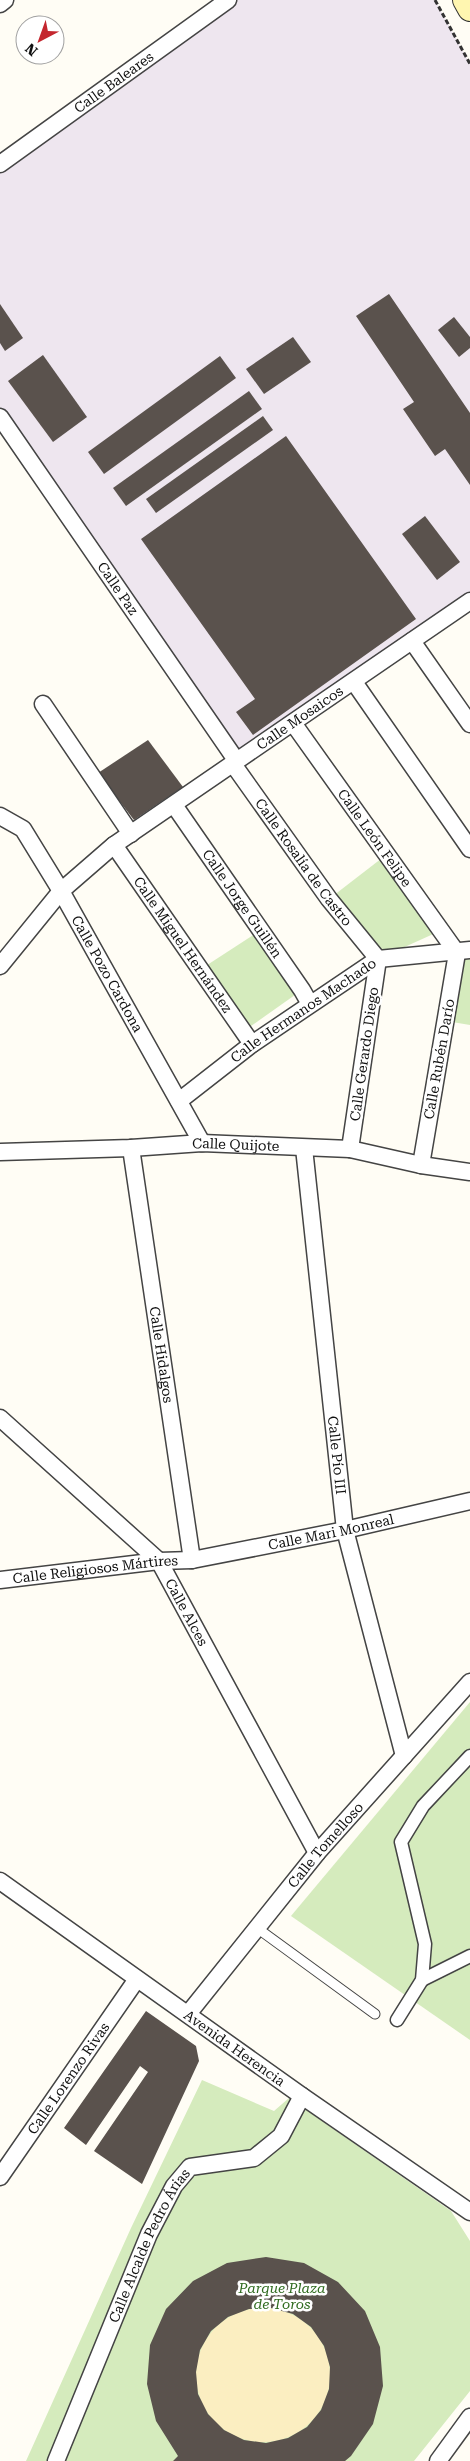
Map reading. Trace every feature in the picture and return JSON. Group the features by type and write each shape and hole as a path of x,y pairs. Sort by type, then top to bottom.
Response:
{"main road":[{"path":"465,0 470,9"}],"street":[{"path":"0,4 5,0"},
{"name":"Calle Baleares","path":"0,164 228,0"},
{"name":"Calle Paz","path":"0,417 234,762"},
{"name":"Calle Mosaicos","path":"0,966 60,891 114,845 470,601"},
{"path":"412,641 470,724"},
{"path":"354,682 470,849"},
{"path":"43,704 130,834"},
{"name":"Calle León Felipe","path":"294,722 464,951"},
{"name":"Calle Rosalía de Castro","path":"234,762 329,899 378,959"},
{"name":"Calle Jorge Guillén","path":"174,805 297,982 310,1004"},
{"name":"Calle Pozo Cardona","path":"0,816 23,829 202,1143"},
{"name":"Calle Miguel Hernández","path":"114,845 252,1044"},
{"name":"Calle Hermanos Machado","path":"179,1101 252,1044 378,959 464,951"},
{"name":"Calle Rubén Darío","path":"421,1165 464,951"},
{"name":"Calle Gerardo Diego","path":"350,1149 378,959"},
{"name":"Calle Quijote","path":"0,1152 132,1148 202,1143 350,1149 421,1165 470,1172"},
{"name":"Calle Hidalgos","path":"132,1148 192,1560"},
{"name":"Calle Pío III","path":"304,1148 345,1530 404,1756"},
{"name":"Calle Alces","path":"0,1418 159,1561 317,1853"},
{"name":"Calle Mari Monreal","path":"192,1560 345,1530 470,1501"},
{"name":"Calle Religiosos Mártires","path":"0,1580 159,1561 192,1560"},
{"name":"Calle Tomelloso","path":"188,2014 317,1853 470,1682"},
{"path":"397,2020 422,1980 425,1944 401,1842 423,1806 470,1756"},
{"name":"Avenida Herencia","path":"0,1881 467,2213"},
{"path":"422,1980 470,1956"},
{"name":"Calle Lorenzo Rivas","path":"0,2178 137,1979"},
{"name":"Calle Alcalde Pedro Árias","path":"56,2461 149,2234 174,2186 190,2167 254,2158 281,2136 302,2096"},
{"path":"438,2461 470,2417"}],"lane":[{"path":"257,1928 375,2014"}],"path":[{"path":"435,0 470,64"}],"shaded area":[{"path":"228,0 435,0 470,64 470,601 236,760 0,417 0,164"}],"green space":[{"path":"386,855 440,931 378,959 329,899"},
{"path":"261,930 302,990 244,1031 201,969"},
{"path":"457,953 470,953 470,1025 446,1021"},
{"path":"470,1702 470,2040 291,1916"},
{"name":"Parque Plaza de Toros","path":"202,2080 274,2111 289,2098 451,2211 470,2241 470,2391 414,2461 26,2461 131,2228"}],"sand":[{"path":"263,2308 289,2313 300,2319 310,2328 319,2338 325,2349 330,2375 325,2401 319,2412 310,2422 300,2431 289,2437 263,2442 237,2437 226,2431 216,2422 207,2412 201,2401 196,2375 201,2349 207,2338 216,2328 226,2319 237,2313"}],"building":[{"path":"389,294 470,413 470,485 445,449 435,456 403,409 414,402 356,316"},
{"path":"0,304 23,338 5,351 0,343"},
{"path":"454,317 470,337 470,348 459,357 438,330"},
{"path":"293,337 311,362 264,394 246,369"},
{"path":"43,355 87,417 53,442 8,381"},
{"path":"220,356 236,378 104,474 88,452"},
{"path":"249,391 262,409 126,506 113,488"},
{"path":"263,416 273,430 156,513 146,499"},
{"path":"286,436 416,619 253,735 236,712 255,699 141,539"},
{"path":"425,516 460,562 437,580 402,534"},
{"path":"148,740 183,787 134,820 98,773"},
{"path":"146,2011 196,2046 199,2061 142,2184 94,2151 148,2072 140,2066 86,2145 64,2128"},
{"path":"266,2257 304,2263 338,2282 365,2311 380,2347 383,2386 373,2424 351,2456 345,2461 173,2461 178,2456 156,2421 147,2384 150,2345 166,2309 193,2281 227,2263","holes":["271,2308 293,2314 311,2327 324,2346 330,2367 329,2389 321,2410 307,2427 288,2438 266,2443 244,2440 224,2430 208,2414 198,2394 196,2372 200,2350 211,2331 228,2317 249,2309"]}]}
